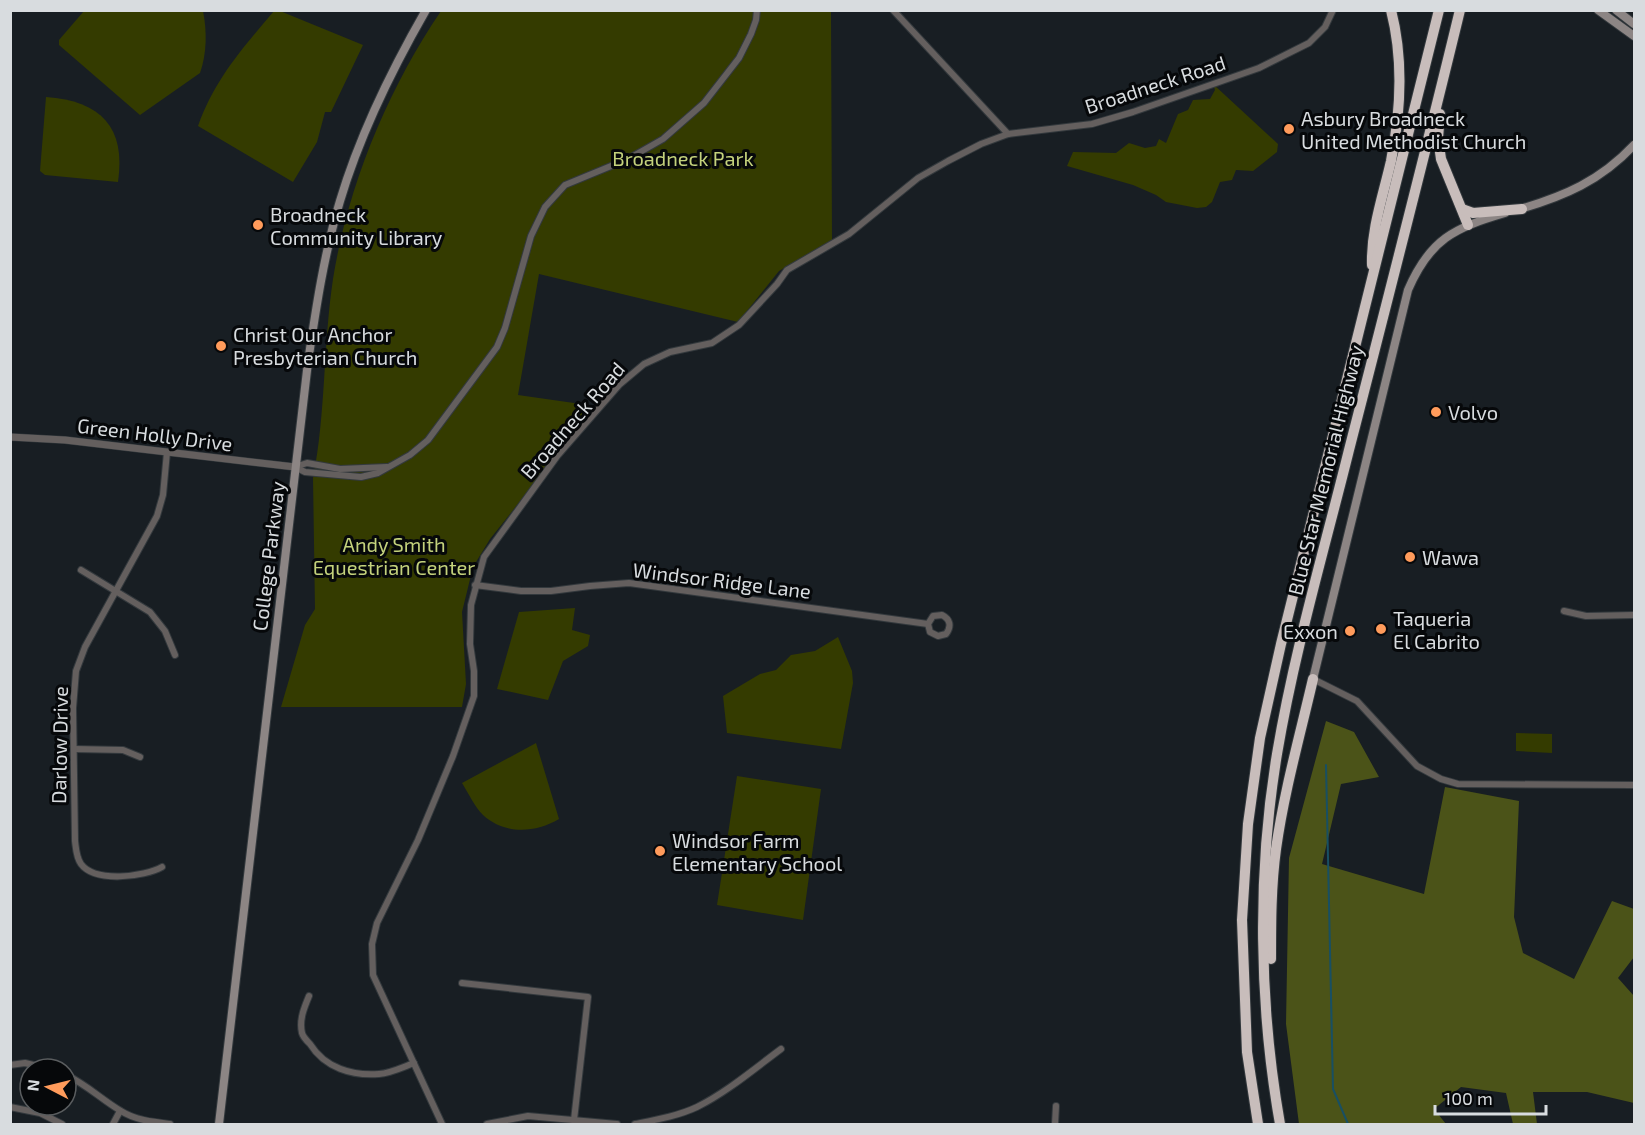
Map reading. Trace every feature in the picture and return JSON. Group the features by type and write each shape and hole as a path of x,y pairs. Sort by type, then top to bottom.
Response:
{"highway":[{"path":"1372,280 1371,243 1399,115 1401,92 1391,10"},
{"name":"Blue Star Memorial Highway","path":"1258,1125 1247,1052 1242,941 1247,848 1260,738 1281,644 1439,10"},
{"name":"Blue Star Memorial Highway","path":"1280,1125 1270,1050 1262,914 1264,869 1276,757 1286,704 1460,10"},
{"path":"1443,81 1439,149 1444,169 1468,225"},
{"path":"1462,209 1473,213 1522,209"},
{"path":"1266,992 1271,974 1272,897 1281,814 1313,679"}],"main road":[{"name":"College Parkway","path":"219,1125 295,467 317,302 340,202 359,147 397,62 426,10"},
{"path":"1616,10 1635,24"},
{"path":"1600,12 1635,36"},
{"path":"1600,12 1635,43"},
{"path":"1313,679 1408,290 1420,264 1432,249 1448,236 1468,225 1522,209 1582,187 1606,172 1635,145"}],"street":[{"path":"295,467 307,463 340,469 387,467 410,455 428,440 492,356 505,328 531,236 545,207 565,185 628,159 663,139 704,103 745,48 756,20 757,10"},
{"path":"893,10 1008,134"},
{"path":"1326,10 1329,20"},
{"name":"Broadneck Road","path":"442,1125 374,975 372,944 377,923 418,840 453,756 474,696 470,644 471,606 484,557 558,455 618,385 644,364 670,352 712,343 739,325 787,270 849,234 918,178 981,144 1008,134 1092,124 1259,68 1309,43 1319,34 1333,10"},
{"name":"Green Holly Drive","path":"10,437 65,440 295,467"},
{"name":"Darlow Drive","path":"162,867 137,876 93,873 81,864 75,841 74,685 78,664 85,646 157,516 163,495 167,452"},
{"path":"81,570 140,604 158,620 175,655"},
{"name":"Windsor Ridge Lane","path":"475,585 521,591 551,591 629,583 928,624"},
{"path":"1564,611 1586,616 1635,615"},
{"path":"1313,679 1358,701 1417,766 1441,779 1458,784 1635,785"},
{"path":"74,749 123,750 140,757"},
{"path":"462,983 588,997 574,1120"},
{"path":"309,996 302,1015 302,1033 314,1051 328,1063 344,1071 359,1074 382,1074 414,1063"},
{"path":"635,1125 696,1107 729,1088 781,1049"},
{"path":"78,1080 120,1111 145,1120 170,1125"},
{"path":"1055,1125 1056,1106"},
{"path":"10,1107 40,1113 62,1125"},
{"path":"113,1125 120,1111"},
{"path":"487,1125 528,1116 617,1125"}],"green space":[{"path":"84,11 203,11 206,42 200,73 140,115 59,45 59,40"},
{"path":"274,11 280,11 363,45 331,112 325,112 317,142 293,182 198,126 221,79"},
{"name":"Broadneck Park","path":"441,11 831,11 832,240 779,271 738,322 539,274 518,395 581,404 592,411 490,539 473,567 462,612 466,684 462,707 281,707 305,625 315,609 313,478 320,429 330,304 340,244 360,173 387,105"},
{"path":"1213,84 1278,144 1277,152 1253,171 1236,170 1232,180 1220,182 1212,202 1206,207 1197,208 1166,202 1133,185 1067,166 1073,152 1116,153 1129,143 1145,148 1156,146 1159,139 1166,143 1178,114 1188,110 1193,100 1210,99 1215,90"},
{"path":"46,97 82,104 106,120 118,146 118,182 45,175 40,171"},
{"path":"575,608 572,630 590,635 588,646 563,661 548,700 497,689 519,612"},
{"path":"838,637 852,671 853,683 841,749 727,733 723,696 760,674 776,670 791,655 815,651"},
{"path":"1326,721 1354,732 1379,777 1341,784 1322,864 1424,894 1445,787 1519,801 1514,917 1523,953 1574,979 1612,901 1634,909 1634,957 1618,978 1634,996 1634,1103 1587,1092 1533,1092 1537,1124 1513,1124 1506,1093 1461,1087 1434,1109 1446,1124 1299,1124 1286,1024 1289,858"},
{"path":"1516,733 1552,734 1552,753 1516,751"},
{"path":"536,743 559,819 530,829 510,829 501,826 483,815 462,783"},
{"path":"737,776 821,789 803,920 717,905"}],"waterway":[{"path":"1326,765 1333,1089 1348,1124"}],"place":[{"name":"Asbury Broadneck United Methodist Church","path":"1289,129"},
{"name":"Broadneck Community Library","path":"258,225"},
{"name":"Christ Our Anchor Presbyterian Church","path":"221,346"},
{"name":"Volvo","path":"1436,412"},
{"name":"Wawa","path":"1410,557"},
{"name":"Taqueria El Cabrito","path":"1381,629"},
{"name":"Exxon","path":"1350,631"},
{"name":"Windsor Farm Elementary School","path":"660,851"}],"park label":[{"name":"Andy Smith Equestrian Center","path":"394,556"}]}
